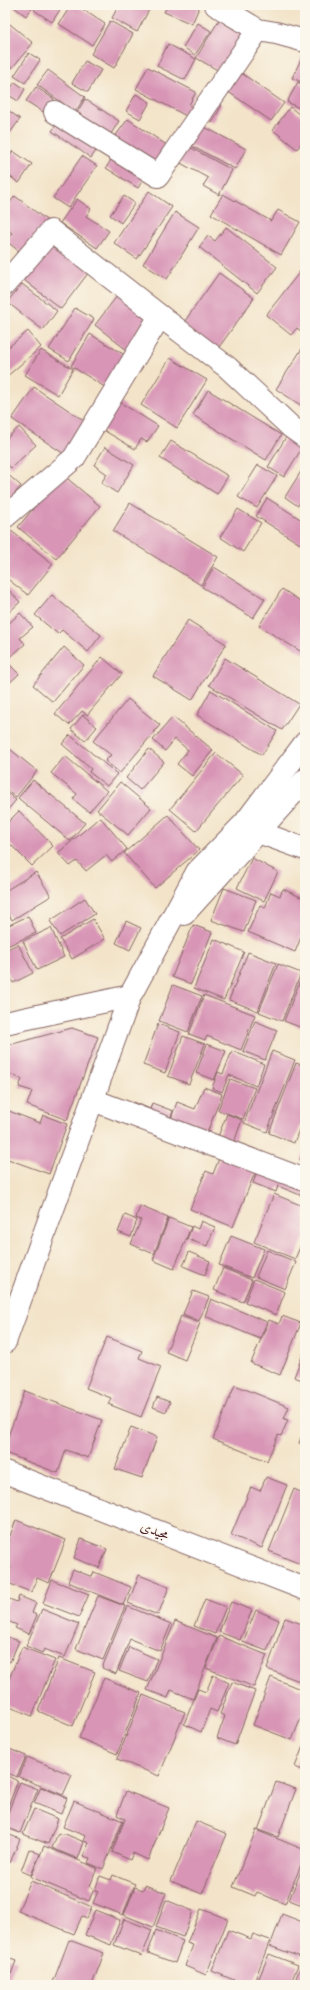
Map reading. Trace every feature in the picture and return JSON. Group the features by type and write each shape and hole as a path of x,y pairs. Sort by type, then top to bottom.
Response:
{"street":[{"path":"216,5 258,30 305,41"},
{"path":"55,112 158,176 258,30"},
{"path":"5,284 51,231 227,367 291,427 305,437"},
{"path":"5,517 74,458 160,316"},
{"path":"162,938 251,828 305,743"},
{"path":"197,872 251,828 305,780"},
{"path":"251,828 305,849"},
{"path":"5,1342 130,996 197,872 204,841"},
{"path":"5,1023 130,996"},
{"path":"93,1100 305,1180"},
{"name":"مجیدی","path":"5,1472 305,1589"}],"building":[{"path":"11,5 35,5 26,16"},
{"path":"37,5 63,5 52,22 34,10"},
{"path":"71,5 76,5 105,24 92,45 59,24"},
{"path":"119,5 144,5 150,8 137,32 112,18"},
{"path":"168,5 200,5 192,24 164,12"},
{"path":"5,20 33,43 12,68 5,63"},
{"path":"219,20 245,36 223,73 196,58"},
{"path":"110,21 133,34 114,68 91,54"},
{"path":"198,23 211,31 195,55 183,47"},
{"path":"168,44 196,59 185,80 157,66"},
{"path":"29,53 40,60 25,83 14,76"},
{"path":"304,53 305,54 304,83 292,78"},
{"path":"85,61 101,70 88,92 72,83"},
{"path":"148,67 196,92 189,105 195,108 190,118 136,89"},
{"path":"48,70 85,97 75,112 37,85"},
{"path":"237,70 284,103 271,121 224,89"},
{"path":"15,82 25,89 18,101 7,94"},
{"path":"298,82 305,86 305,111 287,102"},
{"path":"36,87 54,99 45,113 26,101"},
{"path":"136,94 150,102 140,119 126,111"},
{"path":"85,99 119,121 109,137 75,116"},
{"path":"212,99 222,105 212,123 203,117"},
{"path":"290,107 305,119 305,138 297,149 273,130"},
{"path":"5,108 20,119 5,140"},
{"path":"61,118 100,145 91,158 52,131"},
{"path":"128,119 171,148 157,169 113,139"},
{"path":"199,124 246,149 235,169 188,144"},
{"path":"184,144 232,170 219,195 203,186 208,178 175,160"},
{"path":"13,151 32,164 19,183 5,173 5,161"},
{"path":"114,155 146,175 138,188 106,168"},
{"path":"82,156 97,166 68,208 53,198"},
{"path":"149,191 172,207 137,259 114,243"},
{"path":"223,194 271,221 278,210 300,222 281,255 211,214"},
{"path":"15,196 49,222 24,255 6,241 12,233 5,228 5,209"},
{"path":"124,196 135,203 121,223 110,215"},
{"path":"77,199 91,209 86,216 109,231 97,248 60,223"},
{"path":"175,212 199,227 167,279 143,264"},
{"path":"226,227 277,267 257,293 199,247 208,236 215,241"},
{"path":"55,239 92,268 61,309 24,280"},
{"path":"305,265 305,334 297,328 291,335 266,315"},
{"path":"219,273 254,298 217,350 182,325"},
{"path":"22,284 57,311 43,330 7,302"},
{"path":"120,292 153,318 128,351 95,325"},
{"path":"75,308 94,319 69,361 49,349"},
{"path":"28,331 41,347 5,378 5,350"},
{"path":"90,334 128,357 108,389 71,366"},
{"path":"303,347 305,348 305,408 276,389"},
{"path":"41,350 73,369 58,395 25,375"},
{"path":"170,358 207,380 177,428 141,405"},
{"path":"34,387 86,422 64,454 12,419"},
{"path":"208,390 281,435 266,460 193,415"},
{"path":"113,398 158,426 147,442 141,439 135,449 95,425"},
{"path":"19,427 36,445 11,468 5,462 5,440"},
{"path":"286,437 302,448 284,477 268,467"},
{"path":"171,441 228,476 217,494 160,458"},
{"path":"105,447 134,465 117,493 101,483 107,474 94,465"},
{"path":"258,465 277,476 257,508 238,497"},
{"path":"305,465 305,505 300,502 298,506 285,497"},
{"path":"5,472 21,486 5,505"},
{"path":"62,474 100,506 56,559 18,527"},
{"path":"267,498 305,522 305,536 300,544 256,516"},
{"path":"130,503 218,557 201,585 113,531"},
{"path":"238,509 261,523 243,552 220,537"},
{"path":"5,526 53,564 28,595 5,577"},
{"path":"214,567 265,599 253,618 202,587"},
{"path":"5,586 20,602 5,616"},
{"path":"282,589 305,604 305,654 259,626"},
{"path":"52,595 101,635 88,652 62,630 58,634 35,615"},
{"path":"20,613 33,627 20,638 25,644 6,661 19,674 5,687 5,627"},
{"path":"188,620 226,644 192,700 153,676"},
{"path":"64,647 84,665 53,702 33,685"},
{"path":"102,657 122,674 87,715 82,711 69,725 55,714"},
{"path":"225,658 299,704 282,730 209,685"},
{"path":"211,690 277,731 262,755 197,715"},
{"path":"128,699 160,725 120,773 105,761 111,755 93,741"},
{"path":"83,715 97,727 85,741 71,729"},
{"path":"173,717 213,750 192,776 177,764 188,750 175,739 165,751 153,740"},
{"path":"70,735 117,774 107,786 89,772 91,769 62,744"},
{"path":"5,745 37,771 16,797 5,788"},
{"path":"149,749 164,762 140,790 126,778"},
{"path":"216,753 243,775 196,831 170,809"},
{"path":"65,756 107,791 89,812 73,799 77,794 51,773"},
{"path":"33,780 85,823 70,841 18,798"},
{"path":"120,782 151,808 128,835 97,810"},
{"path":"5,791 16,800 5,813"},
{"path":"19,811 53,846 32,866 5,839 5,825"},
{"path":"168,815 199,850 155,888 124,853"},
{"path":"100,817 127,849 112,862 106,855 86,871 77,861 70,866 58,853"},
{"path":"252,858 278,872 264,901 237,888"},
{"path":"36,872 51,896 12,920 5,908 5,891"},
{"path":"224,888 256,900 244,932 211,920"},
{"path":"283,889 305,899 305,927 295,952 248,932 260,905 265,908 271,892 280,896"},
{"path":"85,898 95,914 60,936 50,921"},
{"path":"28,916 36,933 5,947 5,927"},
{"path":"93,919 105,939 72,959 60,939"},
{"path":"126,921 141,928 130,950 116,943"},
{"path":"193,925 212,932 191,984 172,977"},
{"path":"51,928 64,957 37,970 23,941"},
{"path":"214,939 244,952 224,1000 194,988"},
{"path":"18,944 33,973 13,983 5,967 5,950"},
{"path":"248,952 276,963 258,1011 229,1000"},
{"path":"278,964 301,973 282,1021 259,1012"},
{"path":"300,981 305,983 305,1029 284,1021"},
{"path":"173,985 202,996 188,1032 159,1021"},
{"path":"204,995 255,1015 241,1050 207,1036 205,1040 189,1034"},
{"path":"255,1021 277,1030 265,1060 243,1051"},
{"path":"158,1024 180,1032 165,1073 143,1065"},
{"path":"72,1028 98,1037 67,1120 27,1105 32,1091 19,1087 22,1079 5,1072 5,1046"},
{"path":"183,1036 205,1044 189,1084 168,1076"},
{"path":"207,1044 226,1051 214,1080 196,1073"},
{"path":"232,1051 264,1064 256,1086 229,1075 222,1092 212,1088 218,1072 223,1074"},
{"path":"272,1051 295,1060 267,1132 244,1123"},
{"path":"296,1063 305,1066 305,1114 294,1143 269,1133"},
{"path":"230,1079 255,1088 243,1119 218,1110"},
{"path":"204,1087 222,1094 205,1138 169,1124 177,1102 195,1109"},
{"path":"134,1102 150,1109 152,1103 173,1111 168,1125 131,1111"},
{"path":"9,1111 40,1123 43,1115 67,1124 49,1174 5,1158 5,1121"},
{"path":"227,1114 242,1120 233,1145 217,1139"},
{"path":"305,1145 305,1162 300,1160"},
{"path":"222,1151 258,1165 233,1227 190,1209 206,1171 213,1174"},
{"path":"259,1166 305,1185 305,1197 278,1186 276,1192 253,1183"},
{"path":"274,1194 305,1207 305,1235 295,1259 254,1242"},
{"path":"140,1206 168,1218 154,1254 131,1244 141,1220 136,1218"},
{"path":"125,1215 137,1220 131,1237 118,1232"},
{"path":"169,1218 191,1227 174,1269 153,1260"},
{"path":"201,1221 215,1227 207,1246 187,1239 192,1226 198,1229"},
{"path":"231,1236 264,1249 252,1278 219,1265"},
{"path":"267,1250 296,1262 285,1289 256,1277"},
{"path":"189,1252 210,1261 205,1275 183,1266"},
{"path":"223,1268 252,1280 243,1302 214,1290"},
{"path":"254,1279 285,1292 276,1315 245,1302"},
{"path":"193,1291 209,1297 199,1321 183,1314"},
{"path":"211,1299 267,1322 260,1339 205,1316"},
{"path":"181,1316 200,1323 185,1360 166,1352"},
{"path":"282,1316 301,1323 280,1375 251,1363 269,1320 279,1324"},
{"path":"107,1337 142,1351 139,1358 161,1367 141,1417 108,1404 111,1398 86,1388"},
{"path":"305,1349 305,1381 294,1377"},
{"path":"235,1385 289,1407 284,1419 288,1420 281,1436 278,1435 267,1461 213,1439"},
{"path":"25,1391 102,1420 88,1458 66,1450 58,1473 5,1453 5,1444"},
{"path":"157,1397 170,1402 166,1412 153,1407"},
{"path":"131,1427 157,1437 142,1478 115,1469"},
{"path":"305,1427 305,1446 299,1443"},
{"path":"266,1477 287,1485 262,1548 231,1535 251,1487 260,1491"},
{"path":"294,1489 305,1494 305,1566 269,1551"},
{"path":"16,1520 66,1540 49,1583 37,1578 31,1592 5,1582 11,1567 5,1564 5,1549"},
{"path":"81,1539 107,1549 99,1568 74,1558"},
{"path":"73,1569 92,1577 94,1572 131,1587 123,1605 68,1582"},
{"path":"139,1575 169,1587 158,1615 128,1603"},
{"path":"52,1580 89,1594 79,1617 43,1603"},
{"path":"19,1596 36,1603 32,1613 37,1615 29,1634 15,1628 17,1625 5,1620 5,1603 7,1604 9,1599 17,1602"},
{"path":"98,1596 125,1606 103,1660 76,1649"},
{"path":"205,1599 226,1607 215,1634 194,1626"},
{"path":"231,1602 252,1610 240,1640 219,1632"},
{"path":"127,1606 171,1624 160,1651 130,1639 116,1674 102,1668"},
{"path":"42,1609 79,1624 65,1657 44,1649 42,1653 26,1646"},
{"path":"256,1610 279,1620 267,1651 243,1642"},
{"path":"285,1618 305,1625 305,1683 267,1669"},
{"path":"175,1621 217,1638 193,1699 171,1690 168,1698 147,1690"},
{"path":"5,1636 19,1641 10,1662 5,1660"},
{"path":"219,1636 267,1655 254,1687 206,1668"},
{"path":"22,1647 55,1660 32,1716 5,1705 5,1689"},
{"path":"129,1647 157,1659 148,1682 119,1671"},
{"path":"59,1658 95,1672 73,1726 38,1711"},
{"path":"213,1675 229,1683 217,1712 210,1709 201,1732 184,1724 198,1689 206,1692"},
{"path":"271,1677 305,1691 305,1708 292,1740 253,1725"},
{"path":"104,1678 141,1693 117,1754 79,1738"},
{"path":"232,1682 255,1691 235,1745 217,1738 225,1716 220,1714"},
{"path":"143,1695 185,1712 159,1776 117,1759"},
{"path":"305,1741 305,1771 295,1767"},
{"path":"5,1747 26,1756 17,1777 5,1772"},
{"path":"27,1757 72,1775 63,1795 19,1777"},
{"path":"5,1775 18,1781 5,1814"},
{"path":"20,1782 38,1789 20,1833 5,1827 5,1820"},
{"path":"276,1782 296,1789 278,1837 258,1830"},
{"path":"41,1787 67,1798 61,1814 34,1803"},
{"path":"126,1791 169,1808 148,1860 133,1853 130,1860 112,1852 125,1819 117,1815"},
{"path":"74,1801 123,1821 103,1869 88,1863 90,1858 83,1856 89,1843 84,1841 86,1836 63,1827"},
{"path":"34,1809 58,1819 48,1844 23,1834"},
{"path":"196,1821 227,1834 202,1894 171,1881"},
{"path":"256,1830 305,1850 305,1855 285,1904 257,1892 255,1896 233,1887"},
{"path":"5,1833 20,1839 10,1863 5,1861"},
{"path":"58,1833 62,1835 63,1833 84,1842 78,1859 52,1848"},
{"path":"44,1846 97,1868 90,1886 94,1889 89,1901 31,1877"},
{"path":"29,1849 40,1854 31,1875 21,1871"},
{"path":"305,1862 305,1906 289,1900"},
{"path":"113,1875 135,1884 123,1915 93,1903 98,1891 95,1890 100,1876 111,1880"},
{"path":"31,1881 92,1907 87,1918 82,1916 74,1934 18,1911"},
{"path":"145,1885 166,1893 153,1927 124,1915 135,1887 143,1890"},
{"path":"166,1900 193,1911 183,1937 156,1927"},
{"path":"201,1909 228,1919 206,1975 185,1966 193,1945 187,1943"},
{"path":"95,1910 120,1920 111,1945 85,1935"},
{"path":"282,1914 305,1923 305,1943 300,1957 270,1946"},
{"path":"124,1919 152,1930 142,1956 114,1945"},
{"path":"156,1930 183,1941 175,1963 148,1953"},
{"path":"228,1930 251,1939 253,1934 270,1940 253,1985 246,1985 212,1971"},
{"path":"69,1940 104,1953 92,1985 52,1985"},
{"path":"269,1954 298,1965 290,1985 256,1985"},
{"path":"5,1957 16,1961 7,1985 5,1985"},
{"path":"301,1966 305,1967 305,1985 293,1985"}]}
